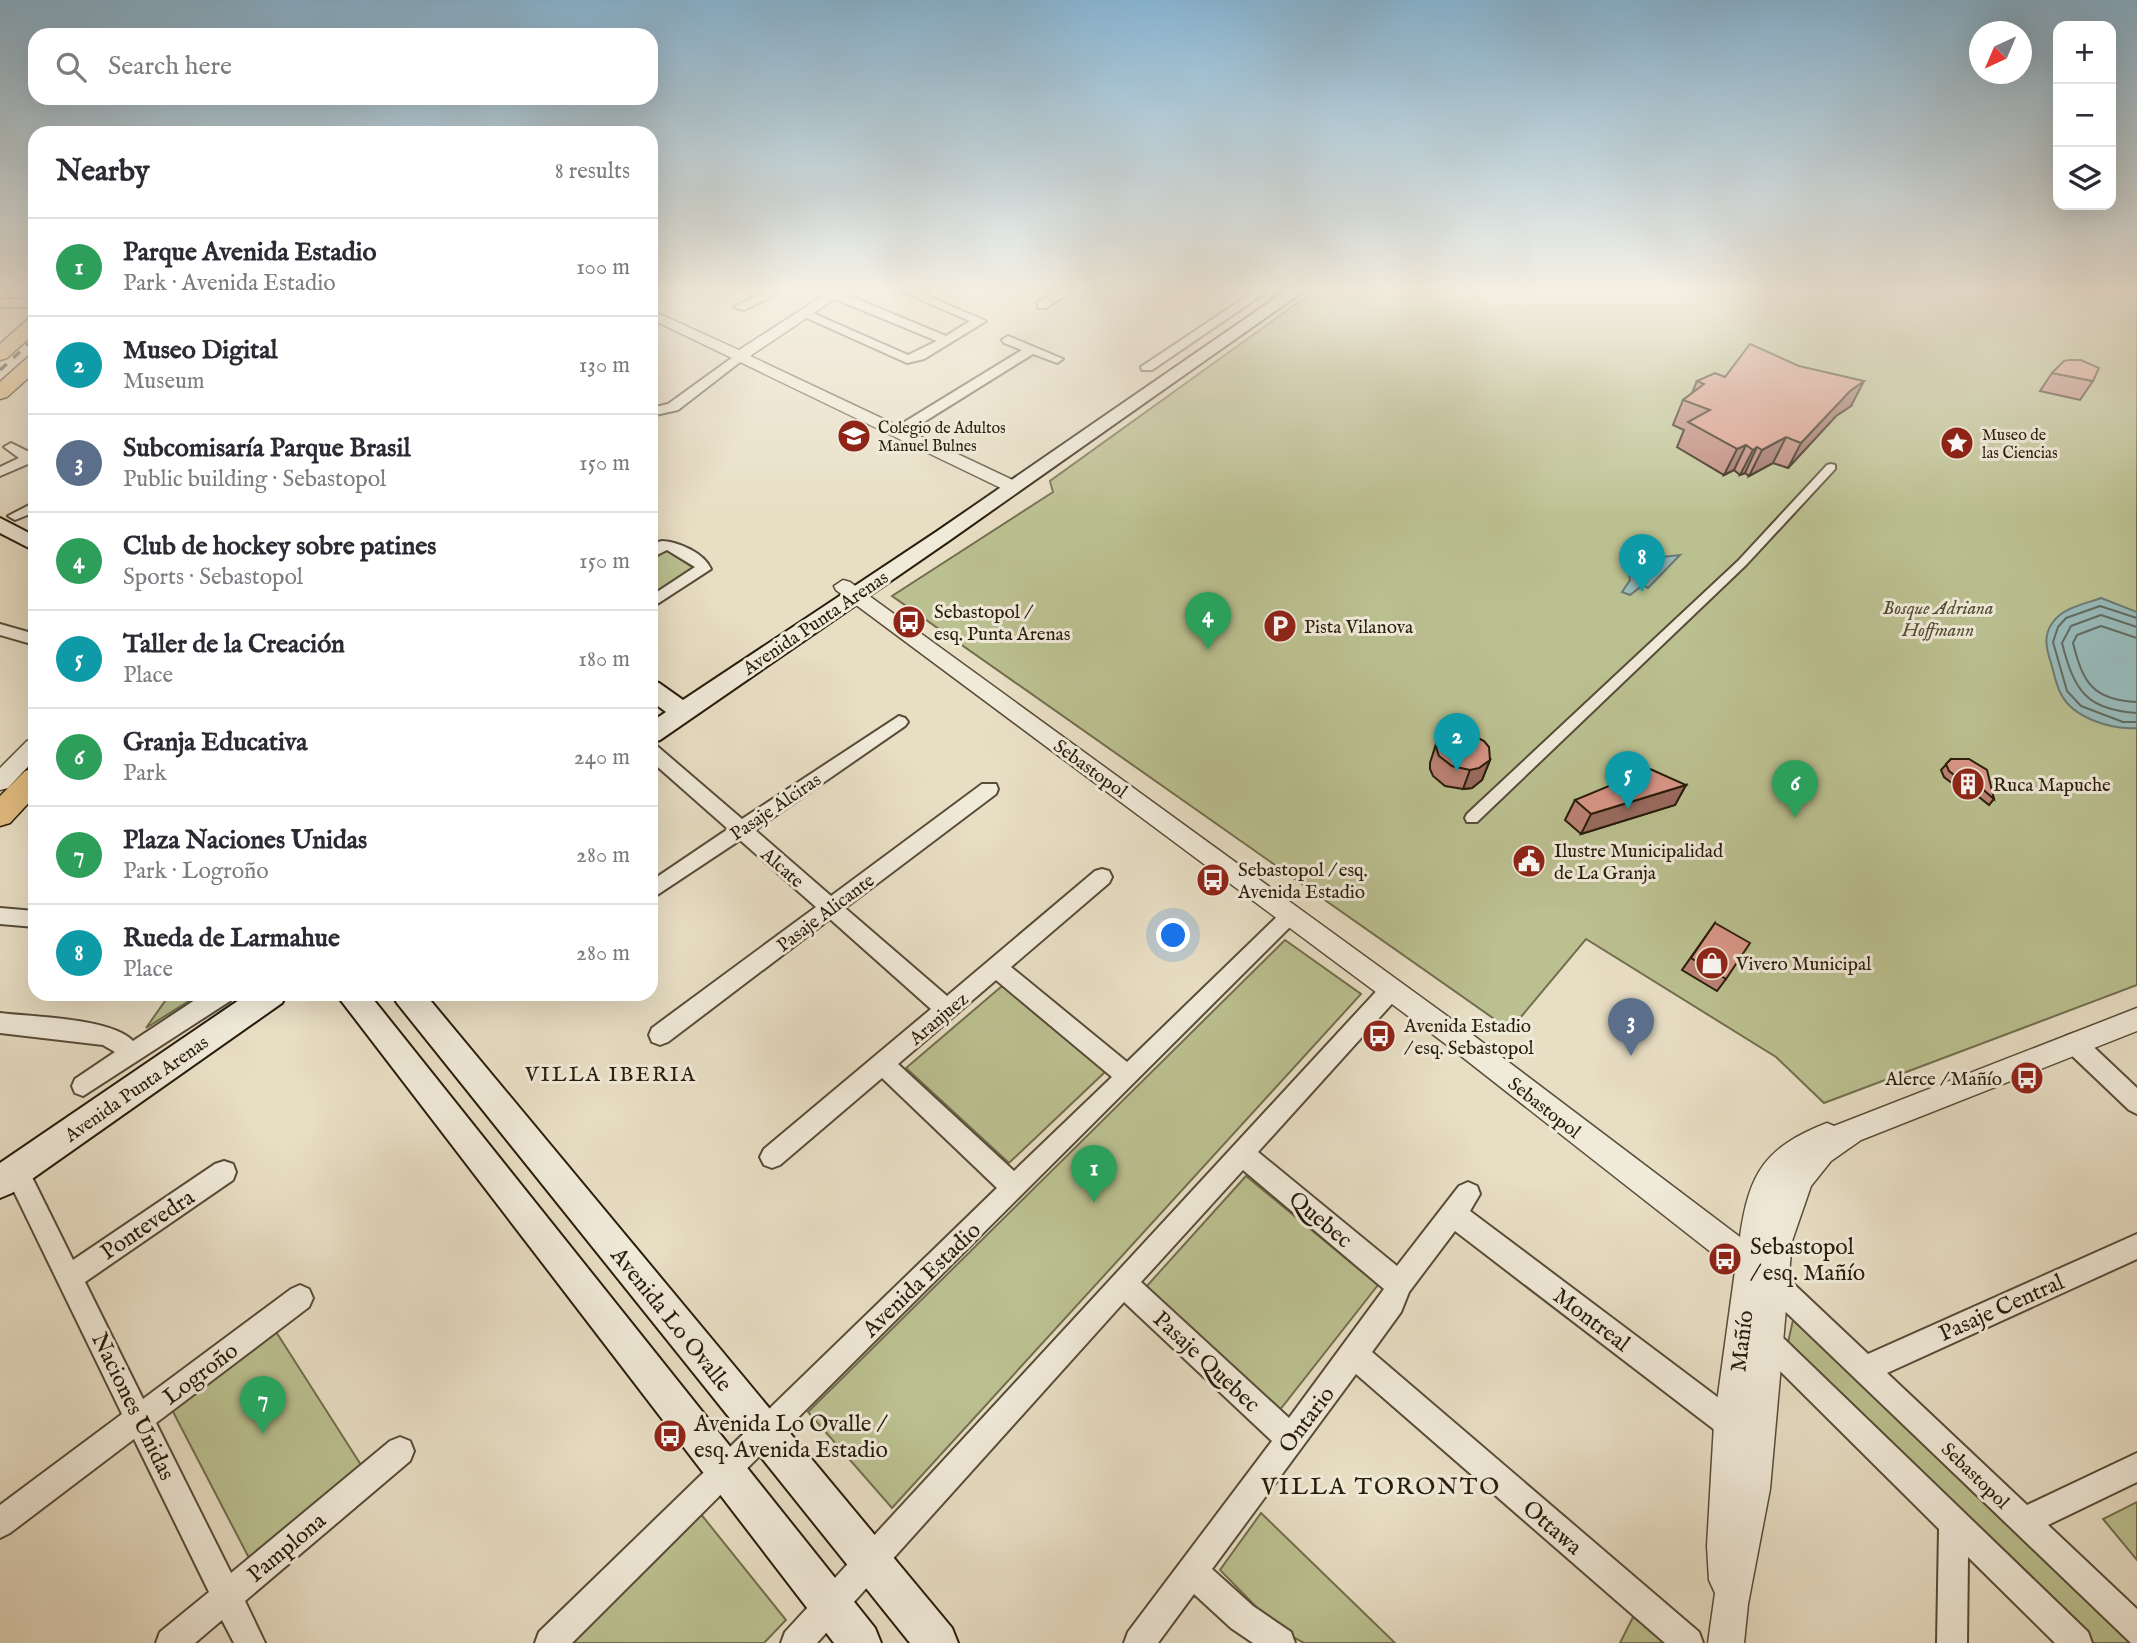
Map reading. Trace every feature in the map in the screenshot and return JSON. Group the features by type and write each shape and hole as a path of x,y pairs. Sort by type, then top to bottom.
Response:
{"main road":[{"name":"Avenida Punta Arenas","path":"664,704 980,510 1189,365"},
{"path":"0,394 28,368"},
{"path":"5,523 28,526"},
{"path":"5,523 28,540"},
{"path":"0,815 28,785"},
{"name":"Avenida Punta Arenas","path":"8,1176 262,1001"},
{"path":"356,1001 860,1643"},
{"name":"Avenida Lo Ovalle","path":"413,1001 937,1643"}],"street":[{"path":"658,411 669,410 729,365"},
{"path":"758,365 1013,487"},
{"path":"898,432 1007,365"},
{"path":"1147,367 1151,365"},
{"path":"11,447 28,457"},
{"path":"0,472 28,459"},
{"path":"1472,818 1742,564 1831,467"},
{"path":"5,523 28,510"},
{"path":"658,546 667,545 701,564 704,569 658,599"},
{"name":"Sebastopol","path":"849,590 1391,990 1761,1274 1865,1369 2137,1630"},
{"path":"0,629 28,638"},
{"name":"Pasaje Alciras","path":"658,886 899,722"},
{"path":"0,782 28,753"},
{"name":"Alcate","path":"658,757 948,1010"},
{"name":"Pasaje Alicante","path":"660,1035 989,789"},
{"name":"Aranjuez","path":"772,1157 1102,877"},
{"path":"0,916 28,918"},
{"name":"Avenida Estadio","path":"550,1643 1291,916"},
{"path":"997,968 1127,1076"},
{"path":"796,1643 1391,990"},
{"name":"Avenida Punta Arenas","path":"83,1086 211,1001"},
{"name":"Mañío","path":"1730,1604 1724,1546 1730,1424 1761,1274 1777,1241 1791,1192 1809,1163 1821,1150 1851,1130 2137,1019"},
{"path":"0,1023 105,1035 119,1041 131,1054"},
{"path":"2074,1043 2137,1103"},
{"path":"883,1064 1014,1187"},
{"name":"Quebec","path":"1242,1154 1399,1284"},
{"name":"Pontevedra","path":"69,1277 224,1171"},
{"name":"Naciones Unidas","path":"8,1176 69,1277 141,1417 250,1643"},
{"name":"Ontario","path":"1139,1643 1392,1303 1399,1284 1461,1204"},
{"name":"Montreal","path":"1461,1204 1730,1424"},
{"name":"Pasaje Central","path":"1865,1369 2137,1246"},
{"name":"Mañío","path":"1726,1643 1730,1604 1753,1489 1767,1340 1761,1274"},
{"name":"Pasaje Quebec","path":"1124,1284 1290,1439"},
{"name":"Logroño","path":"0,1523 300,1298"},
{"path":"1767,1340 2077,1643"},
{"name":"Ottawa","path":"1353,1355 1688,1643"},
{"name":"Pamplona","path":"171,1643 400,1451"},
{"path":"2025,1521 2137,1467"},
{"path":"1952,1643 1954,1523"},
{"path":"1193,1572 1242,1618 1280,1643"}],"green space":[{"name":"Bosque Adriana Hoffmann","path":"1212,365 2137,365 2137,985 1824,1103 1776,1057 1586,939 1510,1030 892,596 1053,492 1050,481"},
{"path":"666,550 695,569 658,592 660,554"},
{"path":"1285,940 1361,994 892,1508 808,1412"},
{"path":"1002,986 1105,1072 1009,1163 906,1068"},
{"path":"165,1001 189,1001 146,1028"},
{"path":"1246,1176 1378,1285 1279,1411 1146,1287"},
{"path":"1793,1320 2132,1643 2091,1643 1787,1347"},
{"path":"273,1327 361,1465 249,1558 169,1404"},
{"path":"2137,1502 2137,1560 2103,1519"},
{"path":"700,1513 786,1620 764,1643 569,1643"},
{"path":"1261,1513 1395,1643 1304,1643 1278,1629 1220,1570"},
{"path":"1633,1617 1668,1643 1620,1643"}],"water":[{"path":"1680,555 1648,588 1643,585 1630,595 1622,592 1630,580 1627,561"},
{"path":"2101,598 2137,612 2137,728 2116,727 2094,721 2074,710 2059,690 2049,657 2047,637 2053,622 2069,609"}],"building":[{"path":"1734,365 1796,365 1864,381 1850,391 1801,443 1786,437 1762,450 1757,447 1753,450 1746,445 1737,449 1688,422 1710,410 1683,400 1704,384 1697,381 1715,373 1725,377"},
{"path":"2060,365 2092,365 2099,368 2093,381 2052,373"},
{"path":"1468,733 1484,741 1489,747 1490,760 1479,768 1470,770 1452,766 1439,756 1436,744 1444,735"},
{"path":"1951,759 1969,759 1987,770 1994,799 1979,786 1966,784 1949,771 1946,764"},
{"path":"1650,769 1686,785 1591,814 1575,800"},
{"name":"Vivero Municipal","path":"1715,923 1750,943 1726,979 1691,958"}],"railway":[{"path":"0,370 6,365"}],"place":[{"name":"Colegio de Adultos Manuel Bulnes","path":"854,436"},
{"name":"Museo de las Ciencias","path":"1957,443"},
{"name":"Rueda de Larmahue","path":"1642,592"},
{"name":"Sebastopol / esq. Punta Arenas","path":"909,622"},
{"name":"Pista Vilanova","path":"1280,626"},
{"name":"Club de hockey sobre patines","path":"1208,650"},
{"name":"Museo Digital","path":"1457,771"},
{"name":"Ruca Mapuche","path":"1968,784"},
{"name":"Taller de la Creación","path":"1628,809"},
{"name":"Granja Educativa","path":"1795,818"},
{"name":"Ilustre Municipalidad de La Granja","path":"1529,861"},
{"name":"Sebastopol / esq. Avenida Estadio","path":"1213,880"},
{"name":"Vivero Municipal","path":"1712,963"},
{"name":"Avenida Estadio / esq. Sebastopol","path":"1379,1036"},
{"name":"Subcomisaría Parque Brasil","path":"1631,1056"},
{"name":"Alerce / Mañío","path":"2027,1078"},
{"name":"Parque Avenida Estadio","path":"1094,1203"},
{"name":"Sebastopol / esq. Mañío","path":"1725,1259"},
{"name":"Plaza Naciones Unidas","path":"263,1434"},
{"name":"Avenida Lo Ovalle / esq. Avenida Estadio","path":"670,1436"}],"district":[{"name":"VILLA IBERIA","path":"611,1074"},
{"name":"VILLA TORONTO","path":"1381,1486"}]}
